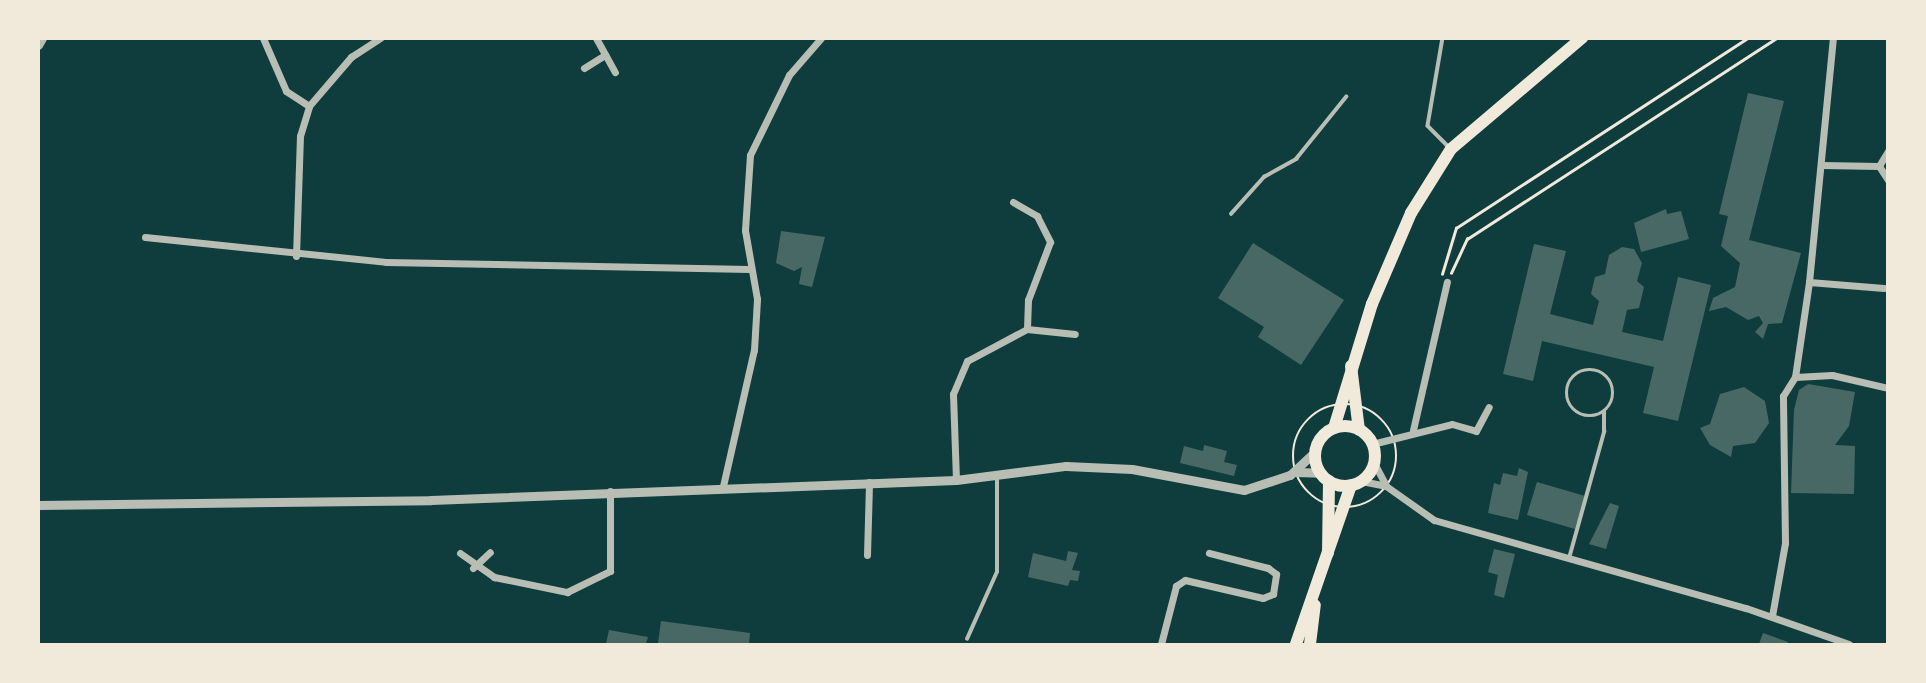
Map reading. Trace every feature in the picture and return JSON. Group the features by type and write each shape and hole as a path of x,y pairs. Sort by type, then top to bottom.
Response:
{"main road":[{"path":"1328,554 1331,505 1325,477 1315,452 1334,428 1351,366 1411,213 1451,149 1582,38"},
{"path":"1296,645 1345,507 1356,483 1374,463 1372,444 1359,429 1351,366"},
{"path":"1334,428 1359,429"},
{"path":"1325,477 1356,483"},
{"path":"1310,645 1316,594"}],"street":[{"path":"38,45 42,38"},
{"path":"263,38 262,48 286,91 309,106"},
{"path":"596,38 615,72"},
{"path":"723,486 754,350 757,299 749,269 750,155 789,75 821,38"},
{"path":"1772,616 1785,536 1783,396 1795,377 1809,282 1833,38"},
{"path":"296,256 299,156 309,106 351,57 377,39"},
{"path":"584,68 605,55"},
{"path":"1878,166 1888,151"},
{"path":"1822,165 1878,166"},
{"path":"1878,166 1888,180"},
{"path":"1013,202 1037,216 1050,242 1028,300 1027,329"},
{"path":"145,237 296,256 749,269"},
{"path":"1413,430 1447,282"},
{"path":"1809,282 1884,288"},
{"path":"956,480 953,394 959,372 976,354 1027,329 1075,334"},
{"path":"1795,377 1832,375 1888,388"},
{"path":"1372,444 1413,430 1452,424 1476,431 1489,407"},
{"path":"38,505 956,480 997,474 1132,468 1244,490 1296,471 1315,452"},
{"path":"1374,463 1386,486 1434,520 1570,555 1772,616 1849,645"},
{"path":"1296,471 1325,477"},
{"path":"867,555 869,482"},
{"path":"1356,483 1386,486"},
{"path":"460,553 473,568 567,592 610,570 610,491"},
{"path":"473,568 490,552"},
{"path":"1161,645 1176,586 1185,580 1263,598 1273,594 1276,574 1268,568 1209,553"}],"lane":[{"path":"1443,38 1428,126 1451,149"},
{"path":"1231,214 1264,177 1296,159 1346,97"},
{"path":"1570,555 1604,432 1604,412 1613,393 1608,380 1590,370 1577,375 1567,393 1572,407 1590,416 1604,412"},
{"path":"967,639 997,572 997,474"}],"path":[{"path":"1447,282 1442,264 1457,228 1748,38"},
{"path":"1447,282 1467,239 1776,38"},
{"path":"1345,507 1368,502 1386,486 1397,461 1393,436"},
{"path":"1296,471 1310,494 1331,505"}],"building":[{"path":"1748,93 1784,101 1749,240 1801,253 1782,323 1768,324 1763,339 1755,332 1763,323 1759,316 1748,320 1726,307 1709,311 1713,298 1735,287 1740,263 1721,246 1728,216 1719,214"},
{"path":"1666,209 1667,214 1681,211 1689,239 1641,252 1634,223"},
{"path":"781,231 825,237 812,287 799,284 802,267 794,271 776,263"},
{"path":"1253,243 1344,300 1301,365 1258,337 1264,327 1218,298"},
{"path":"1534,244 1566,251 1550,314 1593,325 1599,301 1591,294 1595,277 1605,274 1609,255 1622,247 1634,249 1642,263 1637,281 1644,287 1639,308 1627,310 1622,332 1663,341 1678,277 1711,285 1678,421 1643,413 1654,367 1542,341 1533,381 1503,374"},
{"path":"1808,384 1855,392 1849,426 1835,445 1855,446 1854,494 1791,493 1794,410 1799,390"},
{"path":"1744,387 1765,401 1769,423 1755,443 1733,446 1731,457 1710,445 1700,428 1710,424 1720,394"},
{"path":"1204,445 1227,451 1224,462 1237,465 1234,476 1180,463 1184,446 1203,451"},
{"path":"1519,468 1528,472 1518,520 1488,513 1494,483 1500,485 1503,473 1517,476"},
{"path":"1537,482 1585,496 1575,529 1527,515"},
{"path":"1610,503 1619,506 1606,549 1589,544"},
{"path":"1494,549 1515,554 1504,598 1494,595 1498,575 1488,572"},
{"path":"1068,551 1078,553 1072,570 1080,571 1078,581 1070,580 1068,586 1028,577 1033,553 1066,561"},
{"path":"661,621 750,633 749,644 658,643"},
{"path":"609,630 648,637 646,644 606,644"},
{"path":"1763,633 1788,642 1759,644"}]}
